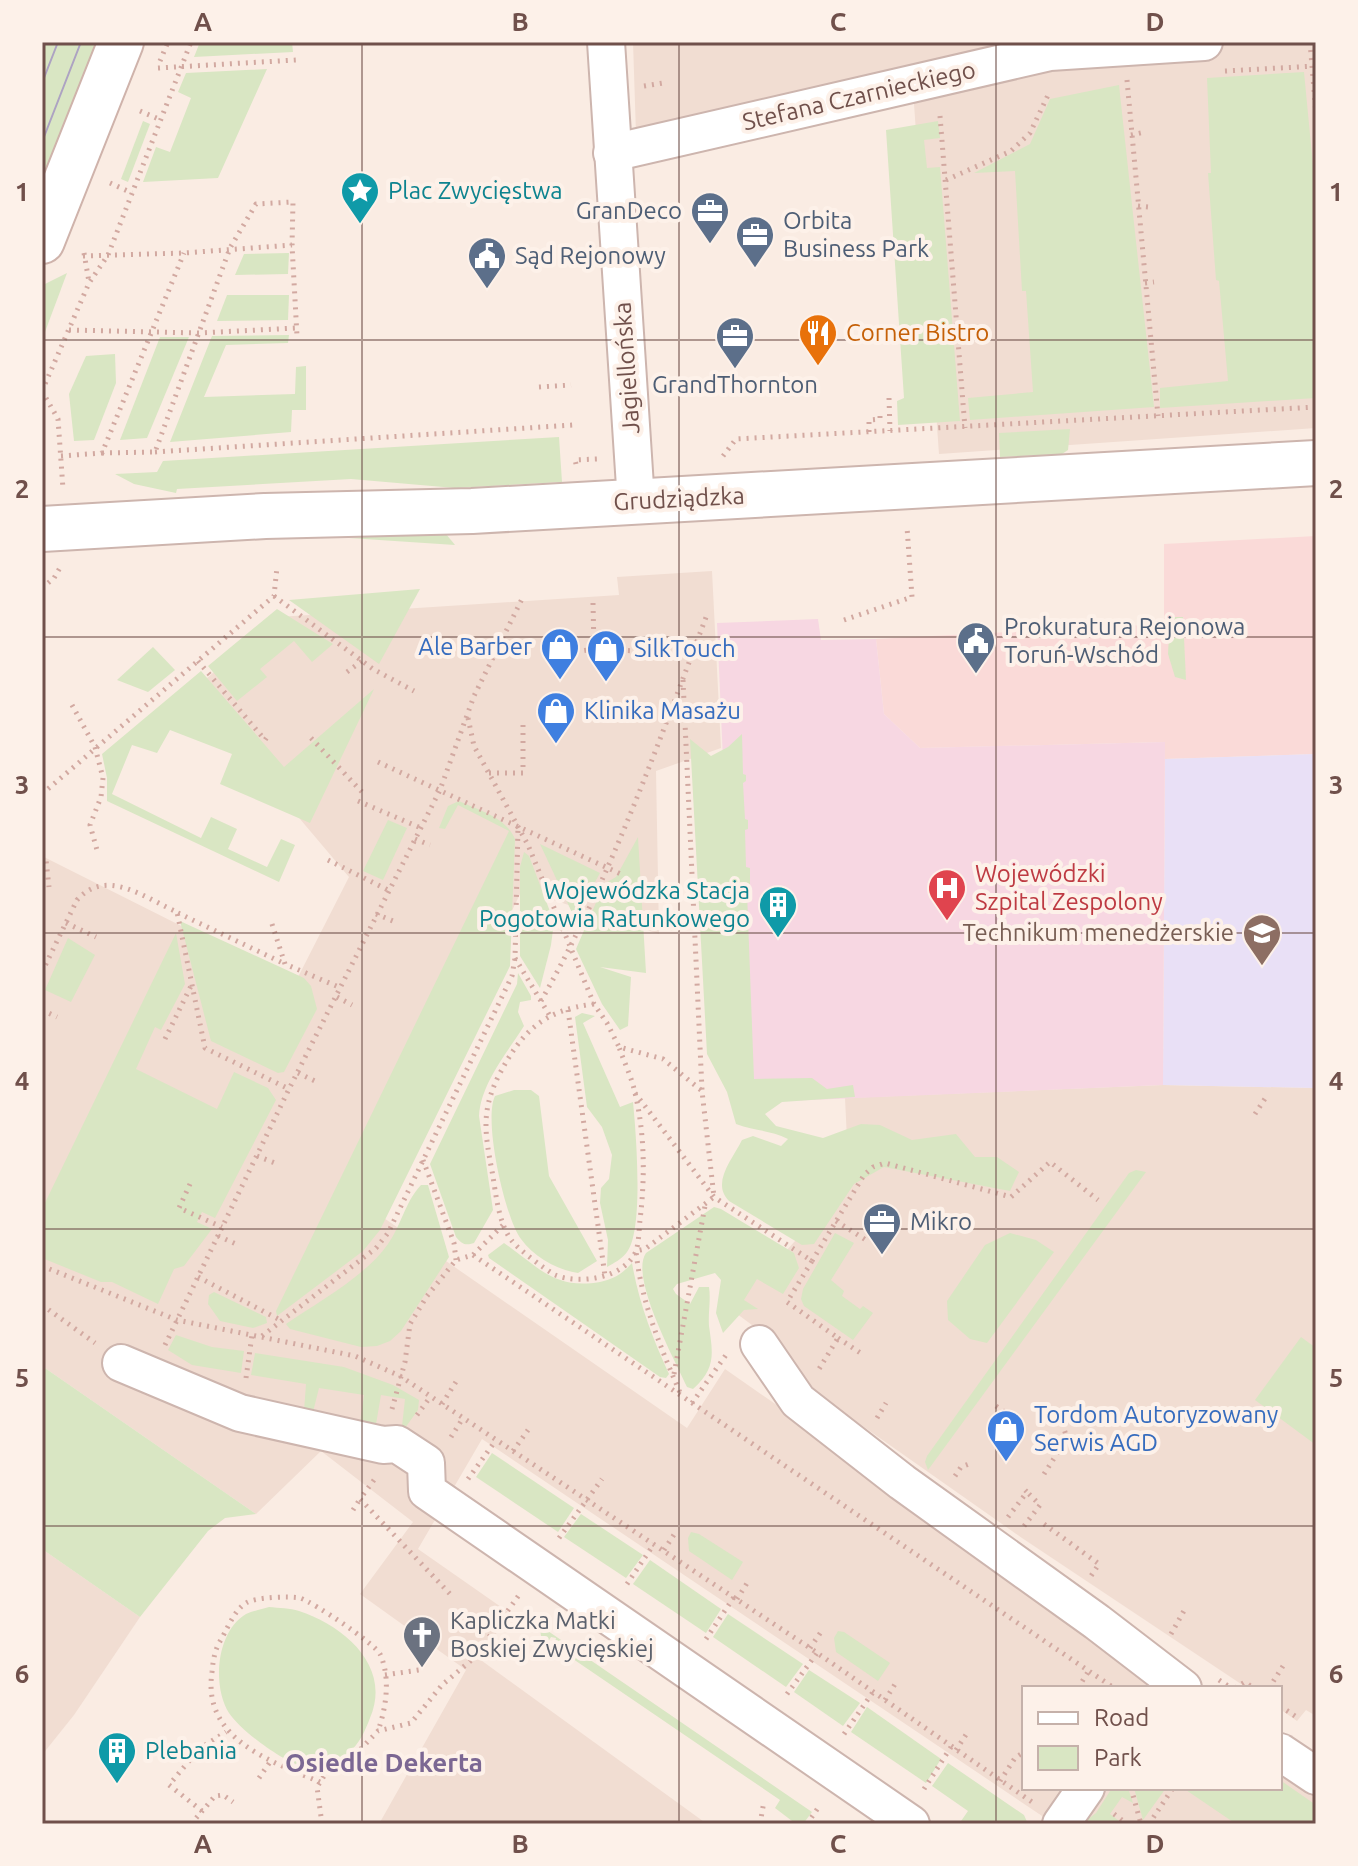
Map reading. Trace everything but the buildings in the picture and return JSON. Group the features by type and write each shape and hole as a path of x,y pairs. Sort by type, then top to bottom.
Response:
{"street":[{"path":"42,241 121,42"},
{"name":"Jagiellońska","path":"606,42 636,502"},
{"name":"Stefana Czarnieckiego","path":"612,153 1050,47 1212,57"},
{"name":"Grudziądzka","path":"42,529 265,516 472,511 1316,463"},
{"path":"759,1344 798,1401 902,1482 1166,1674"},
{"path":"136,1368 240,1413 383,1445 397,1444 426,1463 427,1491 908,1822"},
{"path":"1282,1753 1316,1776"},
{"path":"1049,1814 1083,1790"}],"path":[{"path":"42,391 89,283 108,255 191,42"},
{"path":"1310,42 1316,114"},
{"path":"1212,57 1314,66"},
{"path":"158,68 296,60"},
{"path":"636,87 663,83"},
{"path":"1033,96 1064,90"},
{"path":"946,180 1011,151 1030,133 1049,93"},
{"path":"1128,96 1145,283 1154,332 1158,416"},
{"path":"140,111 161,120"},
{"path":"925,120 940,116 958,295 965,428"},
{"path":"1131,135 1145,132"},
{"path":"110,183 132,193"},
{"path":"155,452 230,248 256,204 293,202 297,336"},
{"path":"1138,206 1149,207"},
{"path":"948,219 956,217"},
{"path":"83,256 292,245"},
{"path":"102,453 184,253"},
{"path":"1145,283 1154,282"},
{"path":"69,330 199,333 297,328"},
{"path":"539,387 571,385"},
{"path":"889,398 890,431"},
{"path":"711,456 724,456 736,439 1316,407"},
{"path":"869,432 869,420 880,419 880,410"},
{"path":"61,456 573,425"},
{"path":"581,505 575,460 633,457"},
{"path":"844,620 912,597 907,526"},
{"path":"42,794 274,596 277,567"},
{"path":"274,596 362,661 414,691"},
{"path":"42,1305 136,1368 177,1320 440,790 474,696 522,599"},
{"path":"593,603 594,652"},
{"path":"541,1001 571,948 607,870 708,612"},
{"path":"613,659 614,650"},
{"path":"553,662 551,656 614,650 636,651 636,658"},
{"path":"569,653 569,661"},
{"path":"198,661 265,740 267,737"},
{"path":"347,672 362,661"},
{"path":"683,677 702,1091 714,1197"},
{"path":"72,705 95,747 103,778 101,797 90,825 97,850"},
{"path":"467,715 474,746 518,825 594,1004 619,1047 635,1093 642,1142 644,1192 636,1251 639,1279 651,1321 681,1395"},
{"path":"489,773 523,773 523,723"},
{"path":"311,738 362,792"},
{"path":"378,762 623,875"},
{"path":"358,801 421,828"},
{"path":"261,1337 376,1248 388,1233 512,976 518,825"},
{"path":"415,839 430,845"},
{"path":"42,855 46,860 49,887"},
{"path":"328,860 388,890"},
{"path":"42,972 77,900 97,885 122,887 341,988"},
{"path":"177,912 205,1048 289,1089"},
{"path":"376,914 393,921"},
{"path":"66,923 96,937"},
{"path":"272,924 285,964"},
{"path":"515,958 550,1016"},
{"path":"165,1039 191,984"},
{"path":"337,997 352,1005"},
{"path":"594,1004 550,1016 529,1028 508,1057 488,1098 485,1129 497,1201 512,1241 554,1274 575,1280 605,1276 714,1197"},
{"path":"42,1010 57,1017"},
{"path":"568,1010 605,1276"},
{"path":"619,1047 663,1059 702,1091"},
{"path":"298,1073 315,1081"},
{"path":"635,1093 714,1197 812,1261"},
{"path":"1255,1114 1266,1097"},
{"path":"257,1156 275,1163"},
{"path":"423,1160 454,1243 456,1260"},
{"path":"862,1354 787,1302 864,1175 873,1167 885,1163 1011,1197 1050,1162 1098,1200"},
{"path":"190,1184 179,1208 222,1227"},
{"path":"673,1377 705,1205"},
{"path":"836,1221 869,1242"},
{"path":"383,1445 405,1362 410,1324 427,1296 456,1260 473,1255 504,1224"},
{"path":"218,1236 236,1244"},
{"path":"473,1255 1111,1686"},
{"path":"42,1266 177,1320 355,1356 400,1376 736,1598 1049,1814"},
{"path":"198,1277 282,1321"},
{"path":"819,1370 838,1338"},
{"path":"442,1404 459,1377"},
{"path":"996,1406 1024,1426"},
{"path":"1044,1474 1067,1438 1064,1420"},
{"path":"513,1451 528,1430"},
{"path":"448,1506 496,1440"},
{"path":"538,1567 602,1479"},
{"path":"999,1528 1025,1490 1040,1505 1020,1532"},
{"path":"353,1510 360,1499"},
{"path":"1044,1524 1100,1562 1091,1577"},
{"path":"664,1550 677,1530"},
{"path":"607,1615 654,1544"},
{"path":"685,1669 749,1580"},
{"path":"320,1782 270,1762 226,1732 209,1694 214,1653 232,1620 246,1603 271,1598 301,1598 331,1615 379,1652 385,1675 386,1708 378,1731 352,1758 324,1776 317,1787 322,1824"},
{"path":"1166,1674 1185,1609"},
{"path":"810,1648 823,1629"},
{"path":"378,1731 411,1723 442,1685 474,1658 493,1631"},
{"path":"765,1724 817,1653"},
{"path":"1270,1686 1283,1666"},
{"path":"385,1675 419,1670"},
{"path":"1079,1686 1088,1672"},
{"path":"885,1700 897,1681"},
{"path":"823,1764 873,1692"},
{"path":"908,1822 969,1730"},
{"path":"202,1811 169,1785 199,1749 226,1732"},
{"path":"1000,1781 1015,1758 1022,1753"},
{"path":"1015,1758 1022,1760"},
{"path":"259,1778 270,1762"},
{"path":"1132,1790 1141,1824"},
{"path":"1149,1824 1172,1790"},
{"path":"191,1824 215,1796 223,1795 233,1802"},
{"path":"760,1824 764,1801"},
{"path":"1114,1814 1127,1824"}],"shaded area":[{"path":"633,42 1316,42 1316,428 939,454 912,76 636,134"},
{"path":"1316,536 1316,754 1165,759 1164,742 920,748 884,714 876,639 1164,624 1164,544"},
{"path":"712,571 721,748 656,771 659,934 522,890 368,1207 687,1428 725,1369 1179,1686 1022,1686 1022,1790 1282,1790 1282,1758 1316,1782 1316,1824 1054,1824 482,1439 418,1549 511,1614 478,1658 707,1824 379,1824 466,1670 360,1594 413,1522 321,1451 256,1514 42,1366 42,856 295,983 349,877 192,691 278,617 619,595 617,577"},
{"name":"Wojewódzki Szpital Zespolony","path":"818,619 821,640 876,639 884,714 920,748 1165,742 1163,1085 738,1103 717,623"},
{"path":"1316,754 1316,1088 1163,1085 1165,759"},
{"path":"1163,1085 1316,1088 1316,1716 1306,1710 1297,1721 1282,1710 1282,1686 1244,1686 1022,1538 743,1342 752,1325 725,1305 741,1281 768,1271 849,1181 845,1098"},
{"path":"42,1549 140,1617 74,1715 42,1755"}],"green space":[{"path":"44,42 96,42 42,180 42,47"},
{"path":"200,42 292,42 293,52 194,57"},
{"path":"267,69 218,178 143,182 156,147 170,152 191,98 178,92 186,73"},
{"path":"1304,72 1316,197 1316,398 1160,408 1160,388 1228,381 1208,173 1211,173 1207,78"},
{"path":"1119,85 1154,407 970,420 968,398 1033,392 1026,291 1022,291 1015,171 974,173 1030,144 1050,99"},
{"path":"143,121 150,124 128,182 121,179"},
{"path":"938,121 940,138 924,140 927,168 940,167 960,421 898,425 897,401 904,398 886,130"},
{"path":"289,253 288,274 235,275 244,254"},
{"path":"67,273 42,340 42,294 45,284"},
{"path":"227,295 289,295 288,320 217,321"},
{"path":"289,335 288,343 226,345 204,397 295,394 296,367 306,366 306,410 292,410 291,432 170,442 212,336"},
{"path":"160,337 189,337 147,438 120,440"},
{"path":"115,354 116,383 94,440 74,441 69,394 86,356"},
{"path":"1070,429 1068,450 1062,454 1000,457 999,433"},
{"path":"559,437 562,482 455,488 351,479 177,489 176,493 134,484 115,474 157,472 163,461"},
{"path":"436,532 446,534 455,545 349,538"},
{"path":"420,589 379,664 289,600"},
{"path":"277,609 333,644 312,662 294,641 260,669 267,677 237,701 208,666"},
{"path":"1170,617 1183,617 1186,680 1175,677 1168,654"},
{"path":"153,647 175,670 148,692 117,680"},
{"path":"201,671 284,767 374,689 310,823 220,784 232,754 170,730 157,753 132,745 112,794 201,838 211,817 237,829 228,849 267,867 281,839 295,845 279,882 107,801 107,778 102,754"},
{"path":"742,734 743,774 746,775 743,783 745,819 748,820 748,829 745,830 746,867 750,868 750,890 747,892 754,1079 812,1078 827,1089 853,1085 855,1097 782,1102 765,1114 776,1126 823,1138 861,1124 880,1125 912,1140 956,1134 975,1157 997,1157 1019,1172 1010,1191 884,1167 854,1184 814,1244 802,1245 729,1201 724,1194 725,1171 742,1140 753,1136 781,1146 788,1139 736,1124 727,1092 707,1054 690,739 711,756 728,747"},
{"path":"459,801 498,820 511,831 515,839 510,966 380,1230 363,1251 277,1316 276,1311 509,831 458,805 445,829 439,828 448,806"},
{"path":"388,820 407,828 383,880 363,871"},
{"path":"638,837 646,973 600,967 631,977 628,1026 620,1030 602,1004 576,949 604,884 616,877"},
{"path":"540,844 600,873 575,919"},
{"path":"524,852 529,856 554,922 540,988 520,956 520,867"},
{"path":"180,921 304,978 311,986 317,1009 284,1072 278,1073 211,1041"},
{"path":"176,933 185,984 161,1030 155,1027 136,1069 217,1109 234,1072 268,1088 276,1100 215,1218 202,1212 197,1222 212,1229 184,1266 174,1269 158,1304 112,1282 101,1282 42,1258 42,1209"},
{"path":"68,938 95,955 71,1002 45,990"},
{"path":"518,973 531,996 531,1000 520,1002 518,1012 524,1026 484,1092 479,1116 493,1210 474,1243 466,1244 456,1237 430,1164 517,984"},
{"path":"582,1013 595,1016 583,1023 620,1107 633,1102 638,1180 636,1224 627,1252 607,1267 608,1240 600,1203 601,1188 609,1179 612,1155 602,1127 587,1107 575,1017"},
{"path":"514,1090 531,1090 539,1096 549,1176 597,1261 578,1273 554,1266 532,1251 521,1239 508,1211 494,1146 492,1108 495,1096"},
{"path":"1136,1170 1146,1172 928,1470 925,1462 927,1456 1129,1173"},
{"path":"421,1185 428,1185 449,1257 401,1331 390,1341 361,1347 290,1329 286,1324 341,1288 379,1256"},
{"path":"714,1207 794,1253 799,1268 783,1294 757,1279 744,1300 758,1309 744,1310 723,1333 716,1313 721,1280 715,1273 677,1284 673,1289 676,1294 690,1304 699,1287 709,1287 711,1360 706,1374 693,1389 687,1387 656,1320 642,1265 646,1253"},
{"path":"835,1233 854,1243 831,1280 844,1291 842,1296 860,1309 863,1306 873,1313 853,1340 804,1306 801,1299 803,1289"},
{"path":"1010,1233 1036,1240 1054,1252 987,1343 970,1339 948,1320 947,1301 985,1245"},
{"path":"504,1243 537,1268 571,1283 605,1281 618,1276 632,1263 647,1320 669,1374 666,1378 660,1377 489,1258 488,1255"},
{"path":"214,1292 266,1317 267,1323 253,1328 220,1321 208,1304 209,1295"},
{"path":"176,1335 212,1347 244,1351 241,1373 192,1365 168,1350"},
{"path":"1301,1337 1316,1348 1316,1445 1255,1400"},
{"path":"255,1353 344,1367 393,1385 419,1400 418,1410 405,1428 402,1426 405,1399 381,1395 375,1430 360,1423 364,1395 319,1388 313,1412 304,1411 306,1384 251,1375"},
{"path":"42,1366 256,1514 225,1518 208,1531 140,1617 42,1549"},
{"path":"492,1453 574,1508 558,1532 476,1477"},
{"path":"581,1514 643,1555 626,1578 564,1537"},
{"path":"691,1532 743,1562 732,1580 689,1551"},
{"path":"650,1560 721,1609 706,1633 633,1584"},
{"path":"269,1607 299,1611 333,1627 360,1651 369,1666 375,1682 370,1718 355,1746 332,1762 308,1767 284,1758 242,1728 224,1702 219,1675 228,1633 246,1614"},
{"path":"728,1614 803,1664 786,1687 713,1637"},
{"path":"540,1629 545,1629 812,1812 803,1824 796,1824 775,1808 780,1800 554,1646 556,1638 551,1637 548,1642 541,1636"},
{"path":"838,1631 890,1663 878,1681 836,1652 834,1638"},
{"path":"809,1670 860,1703 843,1726 794,1692"},
{"path":"867,1707 941,1759 926,1783 851,1732"},
{"path":"948,1763 1024,1815 1028,1824 959,1824 968,1811 932,1786"},
{"path":"1282,1781 1316,1805 1316,1824 1236,1824 1186,1790 1282,1790"},
{"path":"1111,1790 1129,1790 1133,1803 1122,1797 1110,1814 1123,1824 1092,1824 1087,1820 1096,1813"},
{"path":"1135,1790 1165,1790 1143,1820"}],"tram line":[{"path":"42,83 58,42"},
{"path":"42,142 81,42"}],"place":[{"name":"Plac Zwycięstwa","path":"360,225"},
{"name":"GranDeco","path":"710,245"},
{"name":"Orbita Business Park","path":"755,269"},
{"name":"Sąd Rejonowy","path":"487,290"},
{"name":"Corner Bistro","path":"818,367"},
{"name":"GrandThornton","path":"735,370"},
{"name":"Prokuratura Rejonowa Toruń-Wschód","path":"976,675"},
{"name":"Ale Barber","path":"560,681"},
{"name":"SilkTouch","path":"606,683"},
{"name":"Klinika Masażu","path":"556,745"},
{"name":"Wojewódzki Szpital Zespolony","path":"947,922"},
{"name":"Wojewódzka Stacja Pogotowia Ratunkowego","path":"778,939"},
{"name":"Technikum menedżerskie","path":"1262,967"},
{"name":"Mikro","path":"882,1256"},
{"name":"Tordom Autoryzowany Serwis AGD","path":"1006,1463"},
{"name":"Kapliczka Matki Boskiej Zwycięskiej","path":"422,1669"},
{"name":"Plebania","path":"117,1785"}],"district":[{"name":"Osiedle Dekerta","path":"384,1763"}]}
